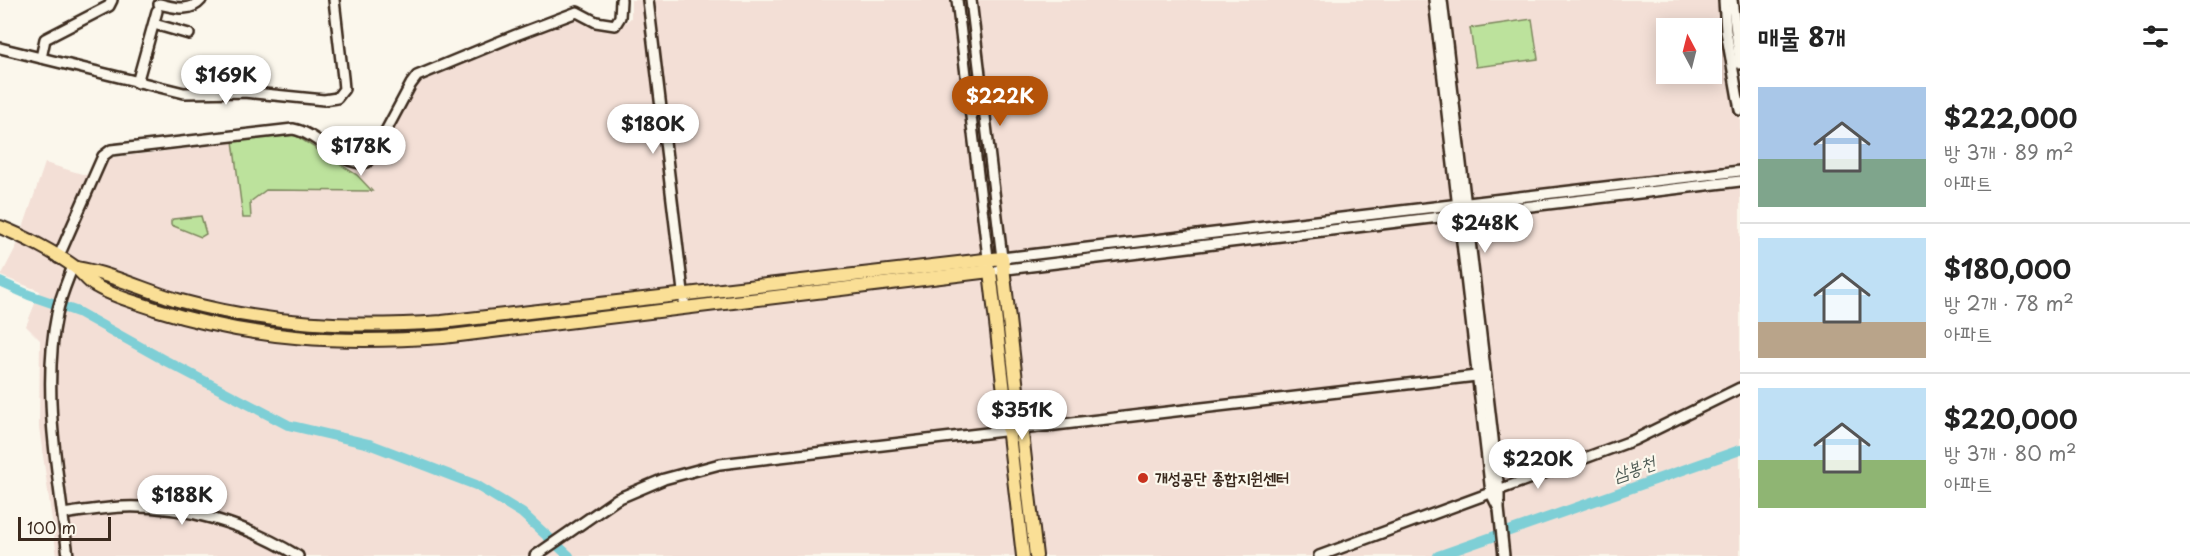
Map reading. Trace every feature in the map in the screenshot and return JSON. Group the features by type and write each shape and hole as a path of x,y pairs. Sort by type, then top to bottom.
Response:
{"main road":[{"path":"0,227 75,267 100,272 133,286 181,301 239,315 338,326 388,326 442,322 683,294 1002,264 1036,556"},
{"path":"75,267 94,286 128,300 177,315 247,331 337,341 443,337 685,308 989,265"},
{"path":"989,265 1023,556"}],"street":[{"path":"41,58 45,39 109,6 112,0"},
{"path":"137,83 158,8 185,9 196,6 201,0"},
{"path":"0,48 184,93 244,92 324,100 336,98 344,89 334,0"},
{"path":"58,258 103,156 111,150 293,129 305,131 353,163 367,162 417,76 577,12 596,22 615,25 620,17 621,0"},
{"path":"648,0 685,308"},
{"path":"957,0 989,265"},
{"path":"971,0 1002,264"},
{"path":"1434,0 1462,204"},
{"path":"1442,0 1463,214 1504,556"},
{"path":"1724,0 1730,56 1740,110"},
{"path":"1732,0 1740,64"},
{"path":"154,24 189,34"},
{"path":"1002,264 1462,204 1740,171"},
{"path":"1002,264 1463,214 1740,181"},
{"path":"68,556 52,418 51,374 57,312 75,267"},
{"path":"535,556 627,494 664,479 711,466 768,457 1481,375"},
{"path":"1319,556 1634,440 1740,388"},
{"path":"63,514 124,507 192,514 248,530 298,556"}],"shaded area":[{"path":"631,0 1740,0 1740,556 57,556 39,427 40,340 26,326 40,291 1,276 18,243 45,163 99,179 109,158 295,135 348,169 371,166 419,81 571,18 586,20 592,26 614,31 631,18"}],"green space":[{"path":"1532,19 1538,59 1476,67 1470,28"},
{"path":"295,135 357,175 372,191 266,190 250,202 251,218 243,218 233,141"},
{"path":"201,216 206,234 201,237 171,225 173,219"}],"waterway":[{"path":"0,282 78,312 288,425 369,444 476,485 522,513 569,556"},
{"name":"삼봉천","path":"1438,556 1740,450"}],"place":[{"name":"개성공단 종합지원센터","path":"1143,478"}]}
